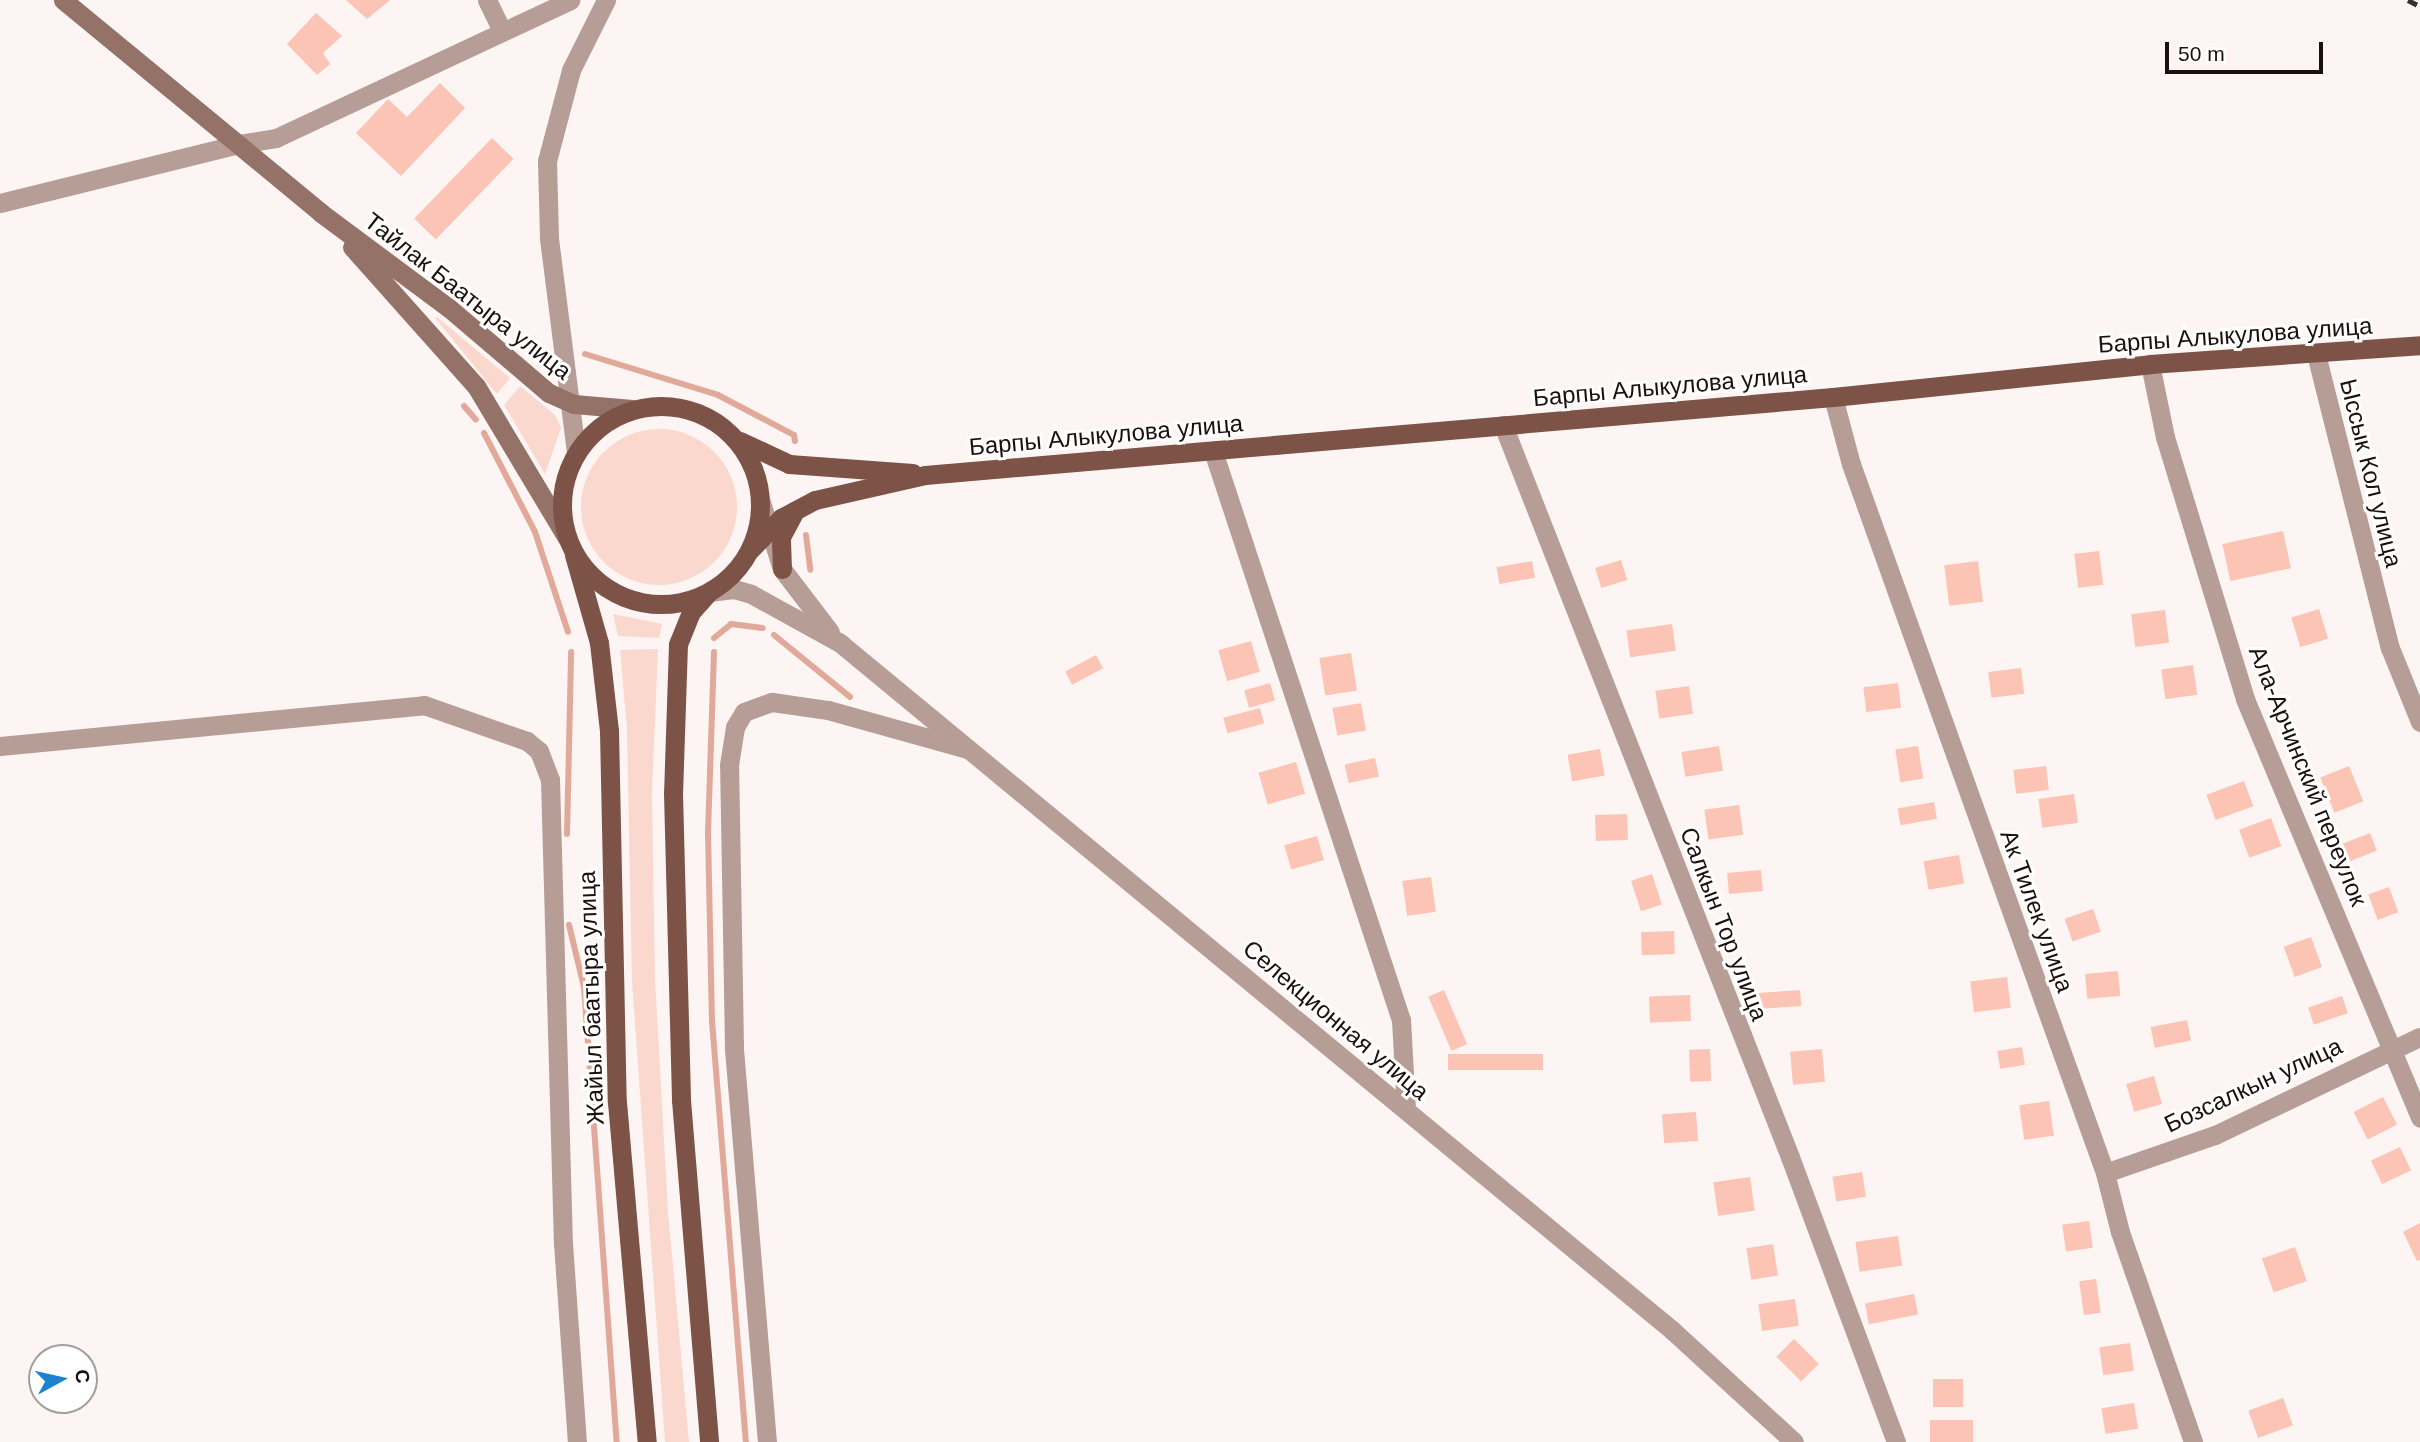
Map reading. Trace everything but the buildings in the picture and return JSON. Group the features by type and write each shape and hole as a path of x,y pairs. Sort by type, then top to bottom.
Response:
{"main road":[{"name":"Тайлак Баатыра улица","path":"63,0 321,213 449,308 549,393 573,404 632,409"},
{"name":"Тайлак Баатыра улица","path":"321,213 476,386 571,546"},
{"name":"Барпы Алыкулова улица","path":"732,435 753,451 789,464 925,475 1833,397 2150,365 2420,345"},
{"path":"709,593 663,605 628,599 597,582 571,546 563,485 576,452 601,425 632,409 686,409 703,414 732,435 752,465 760,499 750,550 731,576 709,593 687,619 678,644 673,793 681,1100 709,1442"},
{"name":"Барпы Алыкулова улица","path":"750,550 767,530 796,508 925,475"},
{"path":"782,569 781,537 796,508"},
{"name":"Жайыл баатыра улица","path":"571,546 599,643 609,731 617,1102 647,1442"}],"street":[{"path":"487,0 501,29"},
{"path":"0,204 239,144 276,138 501,29 570,0"},
{"path":"576,452 573,404 549,237 547,161 571,70 606,0"},
{"name":"Ыссык Кол улица","path":"2315,354 2390,648 2420,722"},
{"name":"Ала-Арчинский переулок","path":"2150,365 2165,437 2245,699 2420,1118"},
{"name":"Ак Тилек улица","path":"1833,397 1851,464 2105,1173 2120,1232 2193,1442"},
{"name":"Салкын Тор улица","path":"1503,425 1790,1157 1896,1442"},
{"path":"1213,451 1401,1020 1406,1110"},
{"name":"Селекционная улица","path":"760,499 767,530 782,569 840,643"},
{"name":"Селекционная улица","path":"709,593 734,589 751,594 840,643 1673,1331 1794,1442"},
{"path":"767,1442 734,1046 729,765 735,727 744,712 772,702 828,710 968,749"},
{"path":"0,746 424,705 527,741 539,751 550,780 563,1243 577,1442"},
{"name":"Бозсалкын улица","path":"2105,1173 2215,1135 2392,1047 2420,1037"}],"shaded area":[{"path":"435,318 510,378 497,394"},
{"path":"520,386 555,415 561,428 545,474 504,405"},
{"path":"659,429 689,435 714,452 731,477 737,507 731,537 714,562 689,579 659,585 629,579 604,562 587,537 581,507 587,477 604,452 629,435"},
{"path":"613,614 662,624 659,638 618,636"},
{"path":"658,649 652,793 655,980 668,1212 689,1442 665,1442 632,982 627,729 620,650"}],"waterway":[{"path":"519,345 531,349"},
{"path":"585,354 718,395 794,435 795,441"},
{"path":"543,359 548,358"},
{"path":"464,406 476,420"},
{"path":"484,433 535,532 568,632"},
{"path":"806,535 810,570"},
{"path":"714,638 731,624 763,628"},
{"path":"774,635 850,697"},
{"path":"567,834 571,652"},
{"path":"714,652 708,832 712,1021 746,1442"},
{"path":"569,925 584,987 617,1442"}],"railway":[{"path":"2408,0 2420,6"}]}
